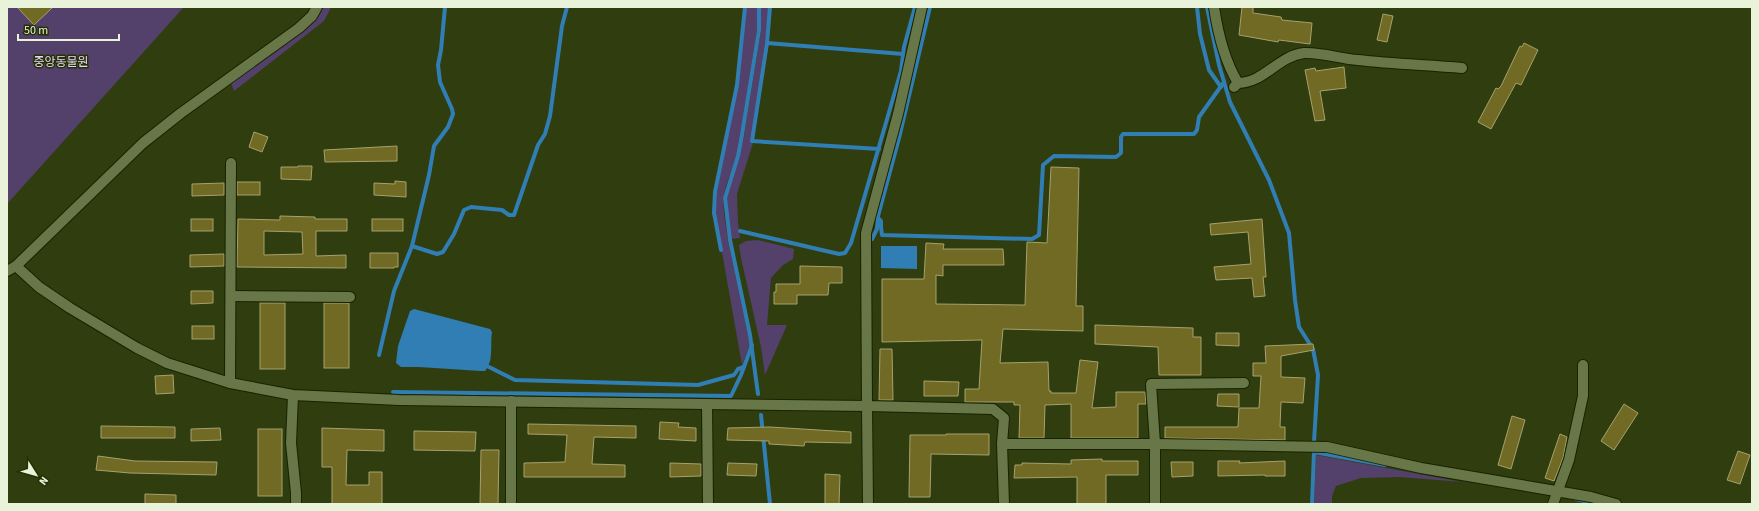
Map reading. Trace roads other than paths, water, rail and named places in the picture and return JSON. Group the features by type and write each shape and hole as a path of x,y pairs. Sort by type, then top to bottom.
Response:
{"street":[{"path":"7,271 16,266 143,143 181,113 299,28 312,16 318,7"},
{"path":"868,504 866,232 898,114 922,7"},
{"path":"1214,7 1224,54 1236,85 1248,83 1259,78 1285,59 1303,53 1396,64 1423,64 1462,68"},
{"path":"230,383 231,163"},
{"path":"16,266 38,287 70,308 137,348 167,362 230,383 293,395 399,400 993,409 1004,418 1002,444 1004,504"},
{"path":"230,296 350,297"},
{"path":"1553,504 1569,460 1584,396 1584,365"},
{"path":"1155,504 1155,444 1150,384 1244,383"},
{"path":"293,395 291,443 296,504"},
{"path":"511,401 511,504"},
{"path":"707,404 708,504"},
{"path":"1002,444 1155,444 1328,447 1420,468 1558,490 1616,504"}],"water":[{"path":"881,246 917,246 917,269 881,268"},
{"path":"414,309 490,329 492,332 491,358 485,371 401,367 396,363 398,346 410,311"}],"waterway":[{"path":"412,246 429,175 434,146 448,127 453,114 440,82 438,65 445,7"},
{"path":"379,355 394,291 412,246 437,254 443,252 454,234 464,210 471,207 502,210 509,215 514,215 538,145 545,134 550,116 562,26 567,7"},
{"path":"721,250 714,213 715,192 737,85 745,7"},
{"path":"758,394 750,335 730,240 725,198 741,141 759,30 759,7"},
{"path":"770,7 767,43 752,141 879,149"},
{"path":"740,231 839,254 845,253 851,243 901,71 904,47 915,7"},
{"path":"872,239 877,229 878,216 899,138 930,7"},
{"path":"1197,7 1200,34 1209,70 1221,87"},
{"path":"1207,7 1219,65 1230,102 1269,180 1289,233 1299,327 1313,349 1318,375 1314,442"},
{"path":"767,43 903,54"},
{"path":"878,218 881,221 882,235 1032,239 1039,235 1043,165 1054,156 1116,157 1121,153 1121,137 1123,134 1194,134 1197,130 1199,117 1224,82"},
{"path":"393,392 731,396 741,375 752,345"},
{"path":"489,367 515,380 698,385 734,375 738,369 744,367"},
{"path":"761,415 770,504"},
{"path":"1312,504 1314,452 1385,465"},
{"path":"1576,499 1597,504"}],"park label":[{"name":"중앙동물원","path":"61,62"}]}
